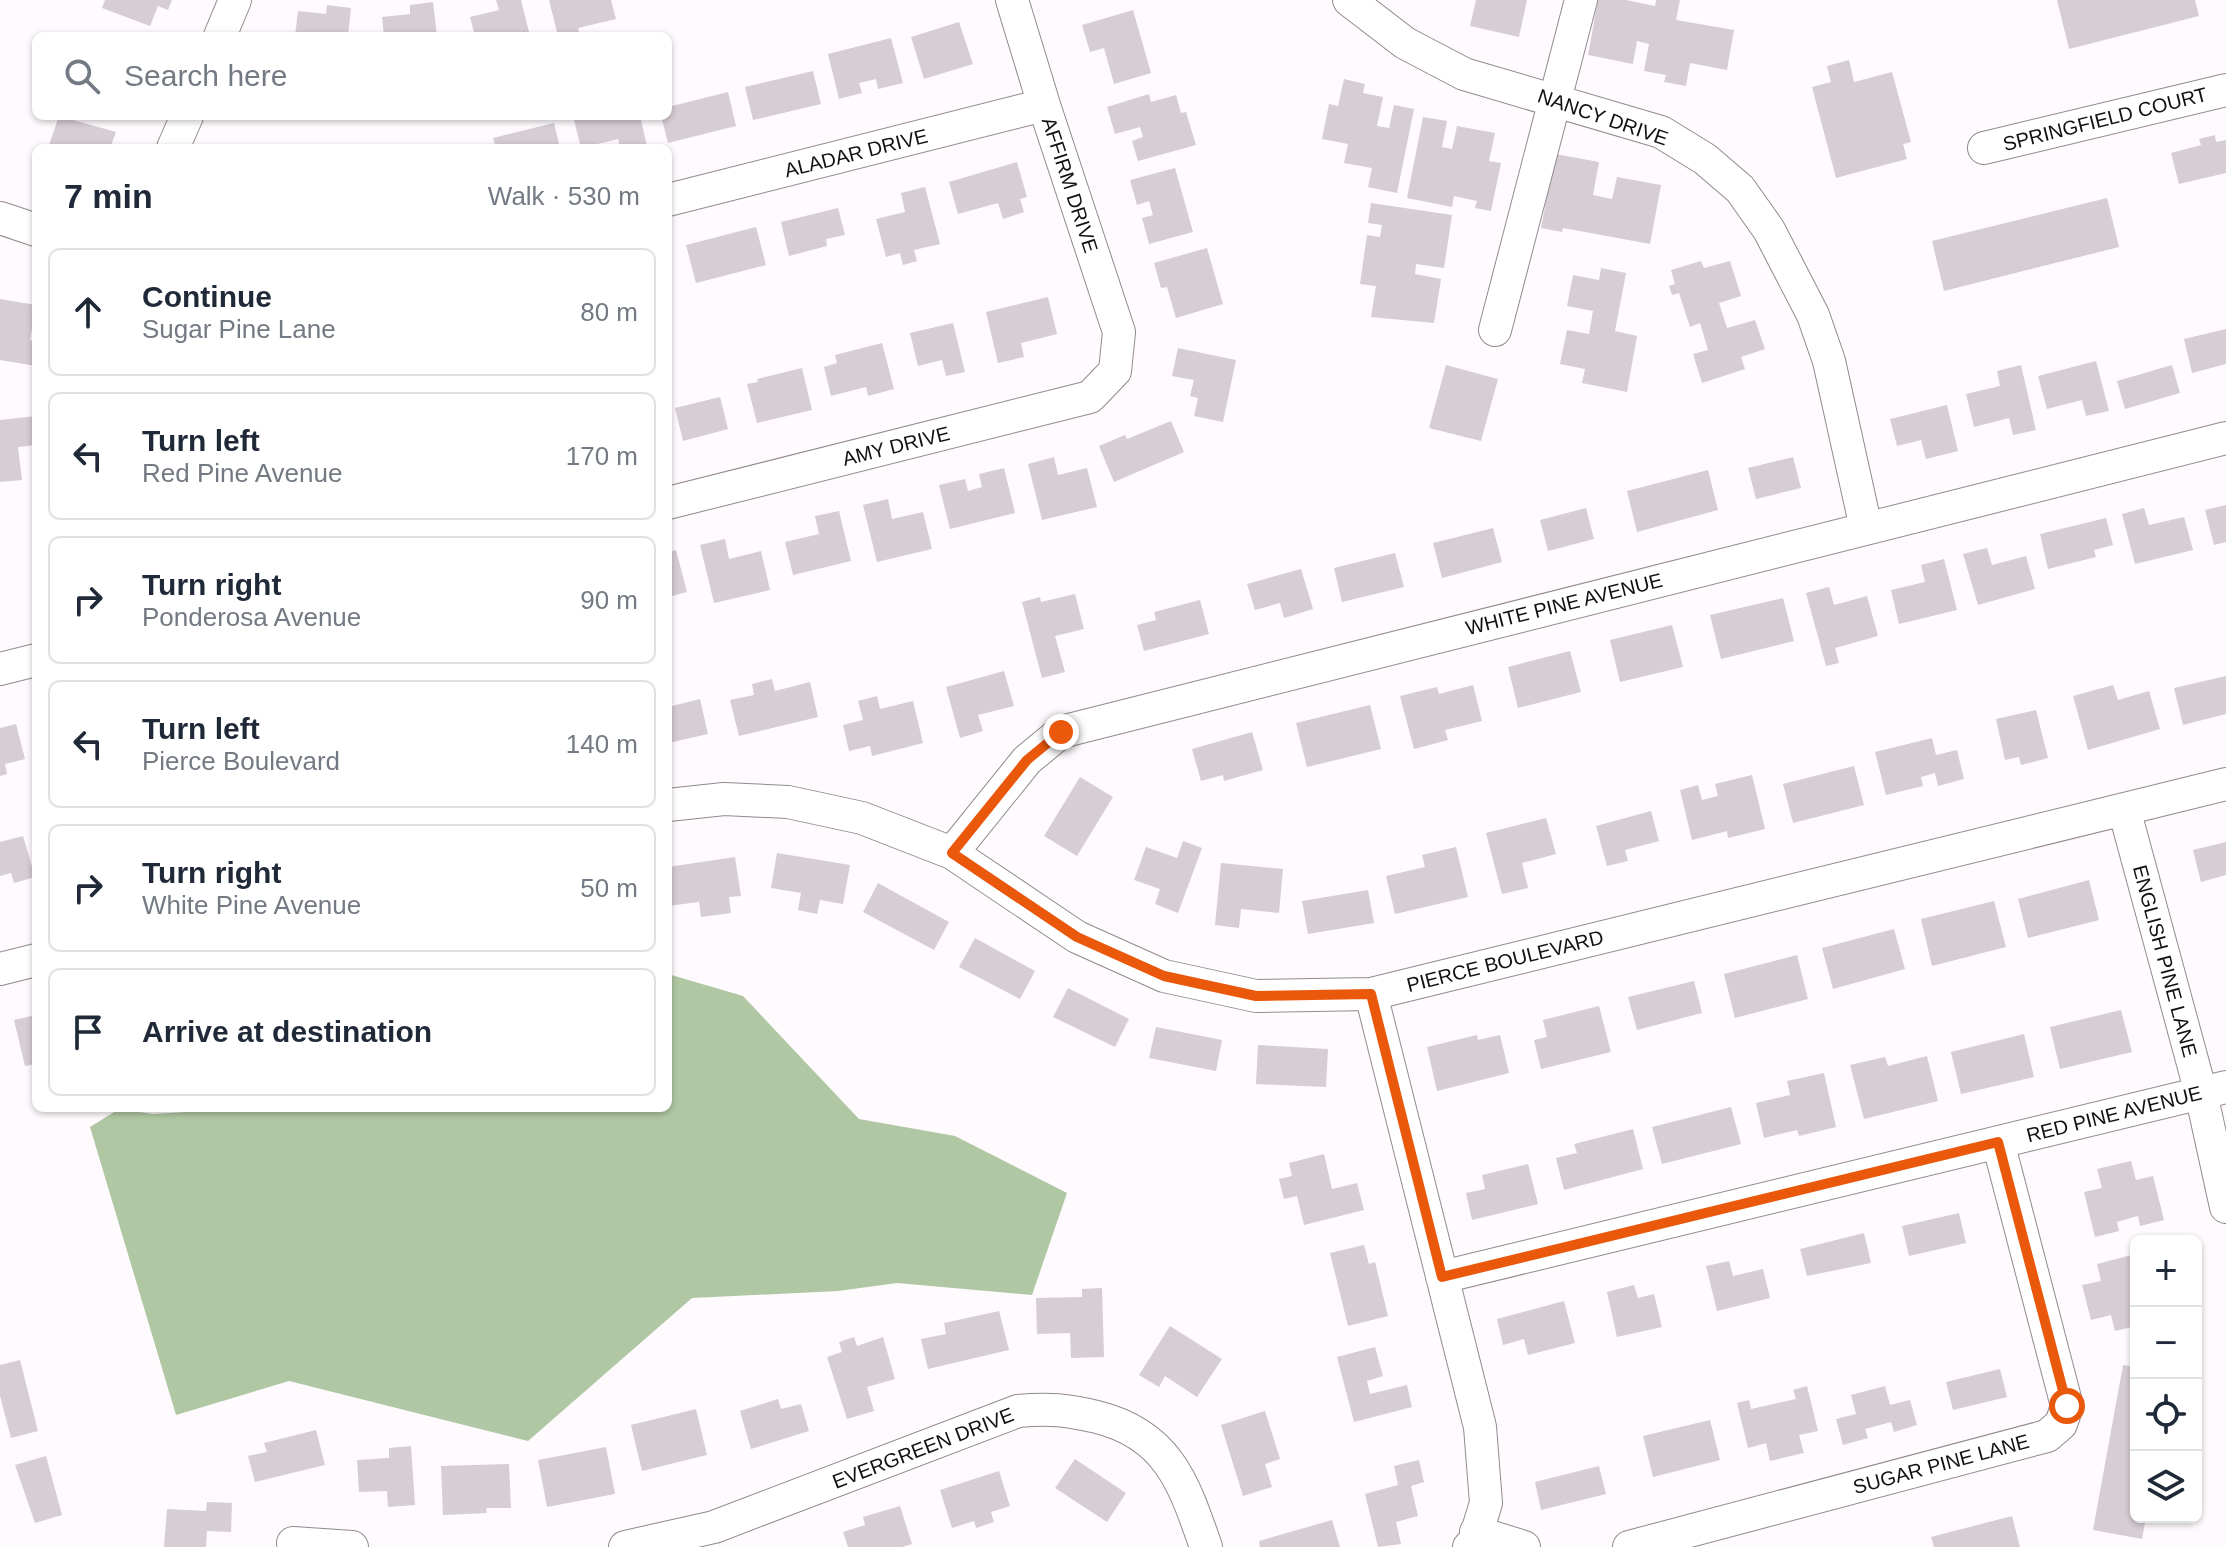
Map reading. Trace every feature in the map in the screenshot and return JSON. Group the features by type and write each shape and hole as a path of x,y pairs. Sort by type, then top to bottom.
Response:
{"street":[{"path":"222,32 235,0"},
{"name":"AFFIRM DRIVE","path":"1012,0 1119,332 1115,371"},
{"name":"NANCY DRIVE","path":"1349,0 1405,43 1464,74 1661,132 1705,159 1740,189 1769,230 1813,315 1829,361 1866,528"},
{"path":"1495,330 1581,0"},
{"name":"SPRINGFIELD COURT","path":"1984,148 2226,90"},
{"name":"ALADAR DRIVE","path":"672,199 1044,105"},
{"path":"175,144 185,120"},
{"path":"0,218 32,229"},
{"name":"AMY DRIVE","path":"672,502 1090,397 1115,371"},
{"name":"WHITE PINE AVENUE","path":"952,853 1027,760 1061,732 2226,438"},
{"path":"0,669 32,661"},
{"name":"PIERCE BOULEVARD","path":"672,805 724,799 788,802 862,818 952,853 1077,937 1164,976 1256,996 1371,994 2226,784"},
{"name":"ENGLISH PINE LANE","path":"2124,809 2213,1090 2226,1207"},
{"path":"0,969 32,961"},
{"path":"1371,994 1480,1427 1486,1503 1473,1539 1524,1547"},
{"name":"RED PINE AVENUE","path":"1442,1277 2213,1090"},
{"name":"SUGAR PINE LANE","path":"1629,1547 2047,1436 2061,1424 2067,1406 1998,1142"},
{"name":"EVERGREEN DRIVE","path":"625,1547 714,1527 1018,1411 1049,1408 1123,1423 1144,1436 1163,1454 1189,1498 1206,1547"},
{"path":"293,1543 352,1547"}],"shaded area":[{"path":"672,975 743,996 859,1119 955,1136 1067,1193 1032,1295 897,1283 838,1291 692,1298 528,1441 289,1381 176,1415 90,1127 114,1112 672,1112"}],"building":[{"path":"105,0 172,0 168,10 158,6 150,26 102,8"},
{"path":"496,0 521,0 529,32 474,32 470,17 499,10"},
{"path":"549,0 611,0 616,19 578,28 579,32 557,32"},
{"path":"1476,0 1527,0 1519,37 1470,26"},
{"path":"1598,0 1626,0 1655,6 1656,0 1680,0 1676,20 1734,30 1727,70 1690,63 1686,86 1664,82 1666,75 1644,71 1649,44 1637,41 1633,64 1588,55"},
{"path":"2057,0 2195,0 2199,16 2069,49"},
{"path":"433,2 437,32 384,32 382,17 410,14 410,5"},
{"path":"327,5 351,8 348,32 295,32 298,11 326,14"},
{"path":"1133,10 1151,73 1114,84 1104,48 1090,52 1082,25"},
{"path":"959,22 973,64 924,79 911,37"},
{"path":"891,38 903,83 878,89 876,79 859,83 862,93 839,99 828,54"},
{"path":"1849,60 1854,82 1892,72 1911,142 1903,144 1907,159 1836,178 1812,87 1831,82 1827,66"},
{"path":"813,71 821,104 753,120 745,87"},
{"path":"1344,79 1365,84 1363,93 1383,97 1377,126 1389,128 1394,105 1414,109 1397,193 1368,187 1372,168 1344,163 1348,144 1322,139 1329,104 1338,106"},
{"path":"728,92 736,126 668,143 662,120 672,120 672,106"},
{"path":"1149,94 1151,102 1176,95 1181,113 1186,112 1196,145 1138,161 1132,141 1143,137 1140,127 1115,134 1107,107"},
{"path":"1423,117 1447,121 1442,147 1452,149 1457,126 1495,133 1489,161 1501,163 1491,211 1475,208 1477,201 1454,196 1452,207 1407,198"},
{"path":"58,120 73,120 116,132 112,144 49,144"},
{"path":"574,120 641,120 647,144 619,144 618,139 580,144"},
{"path":"554,123 559,144 495,144 493,138"},
{"path":"2215,135 2216,142 2226,140 2226,173 2179,184 2171,153 2201,145 2199,139"},
{"path":"1555,154 1599,162 1593,195 1612,199 1617,177 1661,185 1650,244 1563,228 1562,232 1541,228"},
{"path":"1017,162 1027,197 1020,199 1024,212 1003,219 998,203 958,214 949,182"},
{"path":"1175,168 1193,232 1149,244 1142,218 1153,215 1149,201 1137,205 1130,180"},
{"path":"925,187 940,244 914,250 917,261 903,265 900,253 886,257 876,219 905,212 901,193"},
{"path":"2107,198 2119,247 1944,291 1932,241"},
{"path":"1371,203 1452,215 1444,268 1416,264 1415,274 1441,279 1434,323 1371,317 1376,286 1360,284 1367,235 1380,237 1382,225 1368,223"},
{"path":"838,208 845,235 826,239 827,246 789,256 781,222"},
{"path":"756,227 766,265 696,283 686,245"},
{"path":"1207,248 1223,304 1176,318 1167,287 1161,288 1154,263"},
{"path":"1701,261 1704,268 1730,261 1741,296 1719,303 1727,328 1755,320 1765,349 1741,357 1745,369 1702,383 1693,354 1708,350 1700,323 1690,327 1679,293 1672,295 1669,286 1675,284 1671,270"},
{"path":"1601,268 1626,273 1615,331 1637,336 1627,392 1582,383 1585,369 1560,364 1567,330 1589,334 1593,311 1567,306 1573,275 1599,280"},
{"path":"1048,297 1057,334 1021,343 1024,357 998,363 986,312"},
{"path":"0,299 32,304 32,365 0,360"},
{"path":"953,323 965,372 946,376 942,360 918,366 910,333"},
{"path":"2226,329 2226,364 2192,373 2184,339"},
{"path":"882,343 894,389 868,396 866,387 831,396 824,367 837,363 835,355"},
{"path":"1178,348 1236,360 1223,422 1194,416 1198,398 1190,396 1194,380 1172,376"},
{"path":"2096,361 2109,411 2086,416 2082,400 2047,409 2038,376"},
{"path":"1446,365 1498,379 1481,441 1429,428"},
{"path":"2021,365 2036,430 2013,435 2009,418 1974,427 1966,394 2000,386 1997,371"},
{"path":"2172,365 2180,393 2125,409 2117,381"},
{"path":"802,368 812,410 757,423 747,384"},
{"path":"720,397 728,429 683,441 675,408"},
{"path":"1947,405 1958,451 1926,459 1921,440 1897,446 1890,419"},
{"path":"32,416 32,445 18,447 22,480 0,482 0,420"},
{"path":"1171,421 1184,452 1114,482 1099,446 1125,435 1127,439"},
{"path":"1054,457 1058,475 1087,468 1097,507 1042,520 1028,464"},
{"path":"1793,457 1801,488 1756,499 1748,468"},
{"path":"1004,468 1015,513 950,529 939,485 965,479 968,491 982,487 979,474"},
{"path":"1708,470 1718,510 1637,532 1627,491"},
{"path":"888,499 892,519 923,512 932,549 877,562 863,505"},
{"path":"2226,505 2226,542 2214,545 2205,510"},
{"path":"1586,508 1594,539 1548,551 1540,520"},
{"path":"2144,508 2149,525 2184,517 2193,550 2135,564 2122,514"},
{"path":"839,511 851,561 793,575 785,542 819,534 815,516"},
{"path":"2106,518 2113,545 2094,550 2096,557 2048,569 2040,534"},
{"path":"1493,528 1502,562 1442,578 1433,543"},
{"path":"725,539 729,559 761,551 770,590 714,603 700,545"},
{"path":"1987,548 1992,565 2026,556 2035,589 1978,605 1963,554"},
{"path":"676,550 687,592 672,596 672,551"},
{"path":"1395,553 1404,587 1342,602 1334,568"},
{"path":"1944,559 1957,610 1899,624 1891,590 1925,582 1921,565"},
{"path":"1301,569 1313,609 1284,618 1280,603 1255,610 1247,584"},
{"path":"1829,587 1834,605 1867,596 1878,636 1835,648 1839,663 1826,666 1806,593"},
{"path":"1075,594 1084,629 1055,636 1065,672 1042,678 1022,602 1040,597 1041,602"},
{"path":"1783,598 1794,641 1721,659 1710,615"},
{"path":"1200,600 1209,634 1144,651 1137,625 1156,620 1154,612"},
{"path":"1672,625 1683,667 1620,682 1610,640"},
{"path":"1570,651 1581,692 1518,708 1508,667"},
{"path":"1004,671 1014,706 978,715 983,731 960,738 946,687"},
{"path":"2226,676 2226,714 2183,725 2174,688"},
{"path":"772,679 775,691 810,682 818,717 739,736 730,700 754,695 752,684"},
{"path":"1473,685 1482,721 1445,730 1448,740 1414,749 1400,696 1437,687 1439,694"},
{"path":"2113,685 2118,700 2149,691 2160,729 2088,750 2073,696"},
{"path":"877,696 880,709 913,701 923,743 872,756 870,746 849,751 843,725 863,720 858,701"},
{"path":"700,699 708,734 672,742 672,706"},
{"path":"1370,705 1381,749 1307,767 1296,723"},
{"path":"2036,710 2048,758 2021,765 2019,757 2005,760 1996,719"},
{"path":"16,724 25,759 5,764 7,774 0,776 0,728"},
{"path":"1252,732 1263,770 1224,781 1223,775 1201,781 1192,749"},
{"path":"1932,738 1936,755 1957,750 1964,779 1938,786 1935,773 1921,777 1923,786 1886,795 1875,752"},
{"path":"1854,766 1864,805 1793,823 1783,784"},
{"path":"1752,775 1765,829 1728,838 1727,831 1692,840 1680,790 1698,785 1702,800 1718,796 1715,784"},
{"path":"1080,777 1113,797 1077,856 1044,836"},
{"path":"1651,811 1659,841 1625,850 1628,861 1607,866 1596,826"},
{"path":"1546,818 1556,854 1522,863 1528,888 1502,894 1486,833"},
{"path":"23,836 32,878 14,883 11,873 0,876 0,842"},
{"path":"1183,841 1202,848 1178,913 1155,904 1160,889 1134,880 1146,847 1177,858"},
{"path":"2226,842 2226,875 2201,882 2193,850"},
{"path":"1456,847 1468,897 1395,914 1386,876 1425,867 1422,855"},
{"path":"777,853 850,865 843,904 820,900 817,914 798,910 801,893 771,888"},
{"path":"735,857 741,896 729,897 731,913 701,917 699,902 672,905 672,866"},
{"path":"1221,863 1283,869 1279,913 1241,909 1239,928 1215,925"},
{"path":"2089,880 2099,920 2028,938 2018,899"},
{"path":"878,883 949,922 934,950 863,912"},
{"path":"1368,890 1374,923 1308,934 1302,901"},
{"path":"1994,901 2006,947 1932,966 1921,919"},
{"path":"1894,929 1905,969 1833,989 1822,948"},
{"path":"975,938 1035,971 1020,999 959,967"},
{"path":"1797,955 1808,999 1735,1018 1724,974"},
{"path":"1694,981 1702,1013 1637,1030 1628,997"},
{"path":"1068,988 1129,1019 1115,1047 1053,1017"},
{"path":"1599,1006 1611,1052 1541,1069 1534,1040 1547,1037 1543,1020"},
{"path":"2121,1010 2132,1052 2060,1069 2050,1027"},
{"path":"32,1016 32,1065 25,1066 14,1020"},
{"path":"1156,1027 1222,1040 1216,1071 1149,1058"},
{"path":"2024,1034 2034,1077 1961,1094 1951,1052"},
{"path":"1477,1035 1478,1040 1500,1035 1509,1073 1437,1091 1427,1047"},
{"path":"1258,1045 1328,1049 1326,1087 1256,1084"},
{"path":"1927,1056 1938,1101 1864,1119 1850,1065 1885,1057 1888,1066"},
{"path":"1824,1073 1836,1127 1799,1136 1797,1130 1764,1138 1756,1103 1790,1095 1787,1081"},
{"path":"1731,1107 1741,1144 1662,1164 1652,1127"},
{"path":"1633,1129 1643,1169 1564,1190 1556,1158 1577,1153 1574,1144"},
{"path":"1324,1154 1332,1189 1357,1183 1364,1210 1304,1225 1297,1196 1284,1199 1279,1179 1292,1176 1289,1163"},
{"path":"2131,1161 2136,1180 2153,1176 2164,1220 2140,1226 2138,1216 2117,1222 2119,1231 2095,1237 2084,1192 2102,1188 2097,1169"},
{"path":"1528,1164 1538,1204 1472,1220 1466,1193 1485,1189 1482,1175"},
{"path":"1959,1213 1966,1243 1909,1256 1902,1226"},
{"path":"1864,1233 1871,1263 1807,1276 1800,1249"},
{"path":"1364,1245 1369,1264 1375,1262 1388,1316 1348,1326 1330,1253"},
{"path":"2130,1256 2130,1327 2115,1331 2111,1315 2091,1320 2082,1285 2101,1281 2097,1264"},
{"path":"1729,1261 1733,1276 1763,1269 1770,1298 1717,1311 1706,1266"},
{"path":"1634,1285 1638,1298 1654,1294 1662,1327 1617,1337 1607,1292"},
{"path":"1102,1288 1104,1357 1071,1358 1070,1333 1037,1334 1036,1298 1082,1297 1082,1289"},
{"path":"1564,1301 1575,1343 1528,1355 1524,1339 1503,1345 1497,1319"},
{"path":"999,1311 1009,1350 928,1369 921,1339 946,1334 944,1323"},
{"path":"1170,1326 1222,1359 1197,1397 1165,1376 1159,1387 1139,1375"},
{"path":"854,1337 857,1346 883,1337 895,1379 867,1387 874,1411 847,1419 827,1357 842,1352 839,1342"},
{"path":"1375,1347 1383,1376 1367,1381 1370,1394 1407,1385 1412,1407 1354,1422 1337,1357"},
{"path":"20,1360 38,1431 11,1438 0,1396 0,1365"},
{"path":"2123,1365 2130,1366 2130,1523 2145,1523 2142,1539 2093,1530"},
{"path":"2000,1369 2007,1397 1953,1410 1946,1382"},
{"path":"1807,1386 1818,1431 1799,1435 1804,1453 1770,1461 1766,1443 1748,1448 1737,1403 1749,1400 1751,1409 1796,1399 1793,1390"},
{"path":"1885,1386 1890,1405 1910,1400 1917,1425 1894,1432 1891,1422 1865,1429 1868,1438 1843,1445 1836,1419 1856,1414 1851,1395"},
{"path":"778,1399 781,1409 801,1404 809,1431 751,1449 740,1411"},
{"path":"696,1409 707,1455 642,1471 631,1425"},
{"path":"1265,1411 1280,1459 1265,1464 1272,1487 1243,1496 1221,1425"},
{"path":"1710,1420 1720,1460 1653,1477 1643,1436"},
{"path":"316,1430 325,1465 255,1482 248,1456 267,1452 264,1443"},
{"path":"411,1446 415,1505 388,1507 387,1491 359,1492 357,1460 389,1458 389,1448"},
{"path":"606,1447 615,1494 547,1507 538,1460"},
{"path":"46,1456 62,1515 35,1523 15,1465"},
{"path":"1075,1459 1126,1493 1107,1522 1055,1488"},
{"path":"1419,1460 1424,1482 1411,1486 1418,1516 1396,1522 1401,1544 1378,1547 1365,1494 1398,1485 1394,1466"},
{"path":"509,1464 511,1508 486,1508 487,1513 443,1515 441,1466"},
{"path":"1599,1466 1606,1494 1541,1510 1535,1482"},
{"path":"999,1471 1010,1506 991,1512 994,1522 976,1528 974,1521 952,1528 940,1490"},
{"path":"207,1502 232,1503 231,1532 207,1531 206,1547 164,1547 167,1509 206,1511"},
{"path":"900,1506 912,1544 902,1547 848,1547 843,1532 865,1525 863,1517"},
{"path":"2012,1516 2020,1547 1934,1547 1931,1537"},
{"path":"1332,1520 1340,1547 1260,1547 1259,1541"}],"route":[{"path":"1061,732 1027,760 952,853 1077,937 1164,976 1256,996 1371,994 1442,1277 1998,1142 2067,1406"}]}
